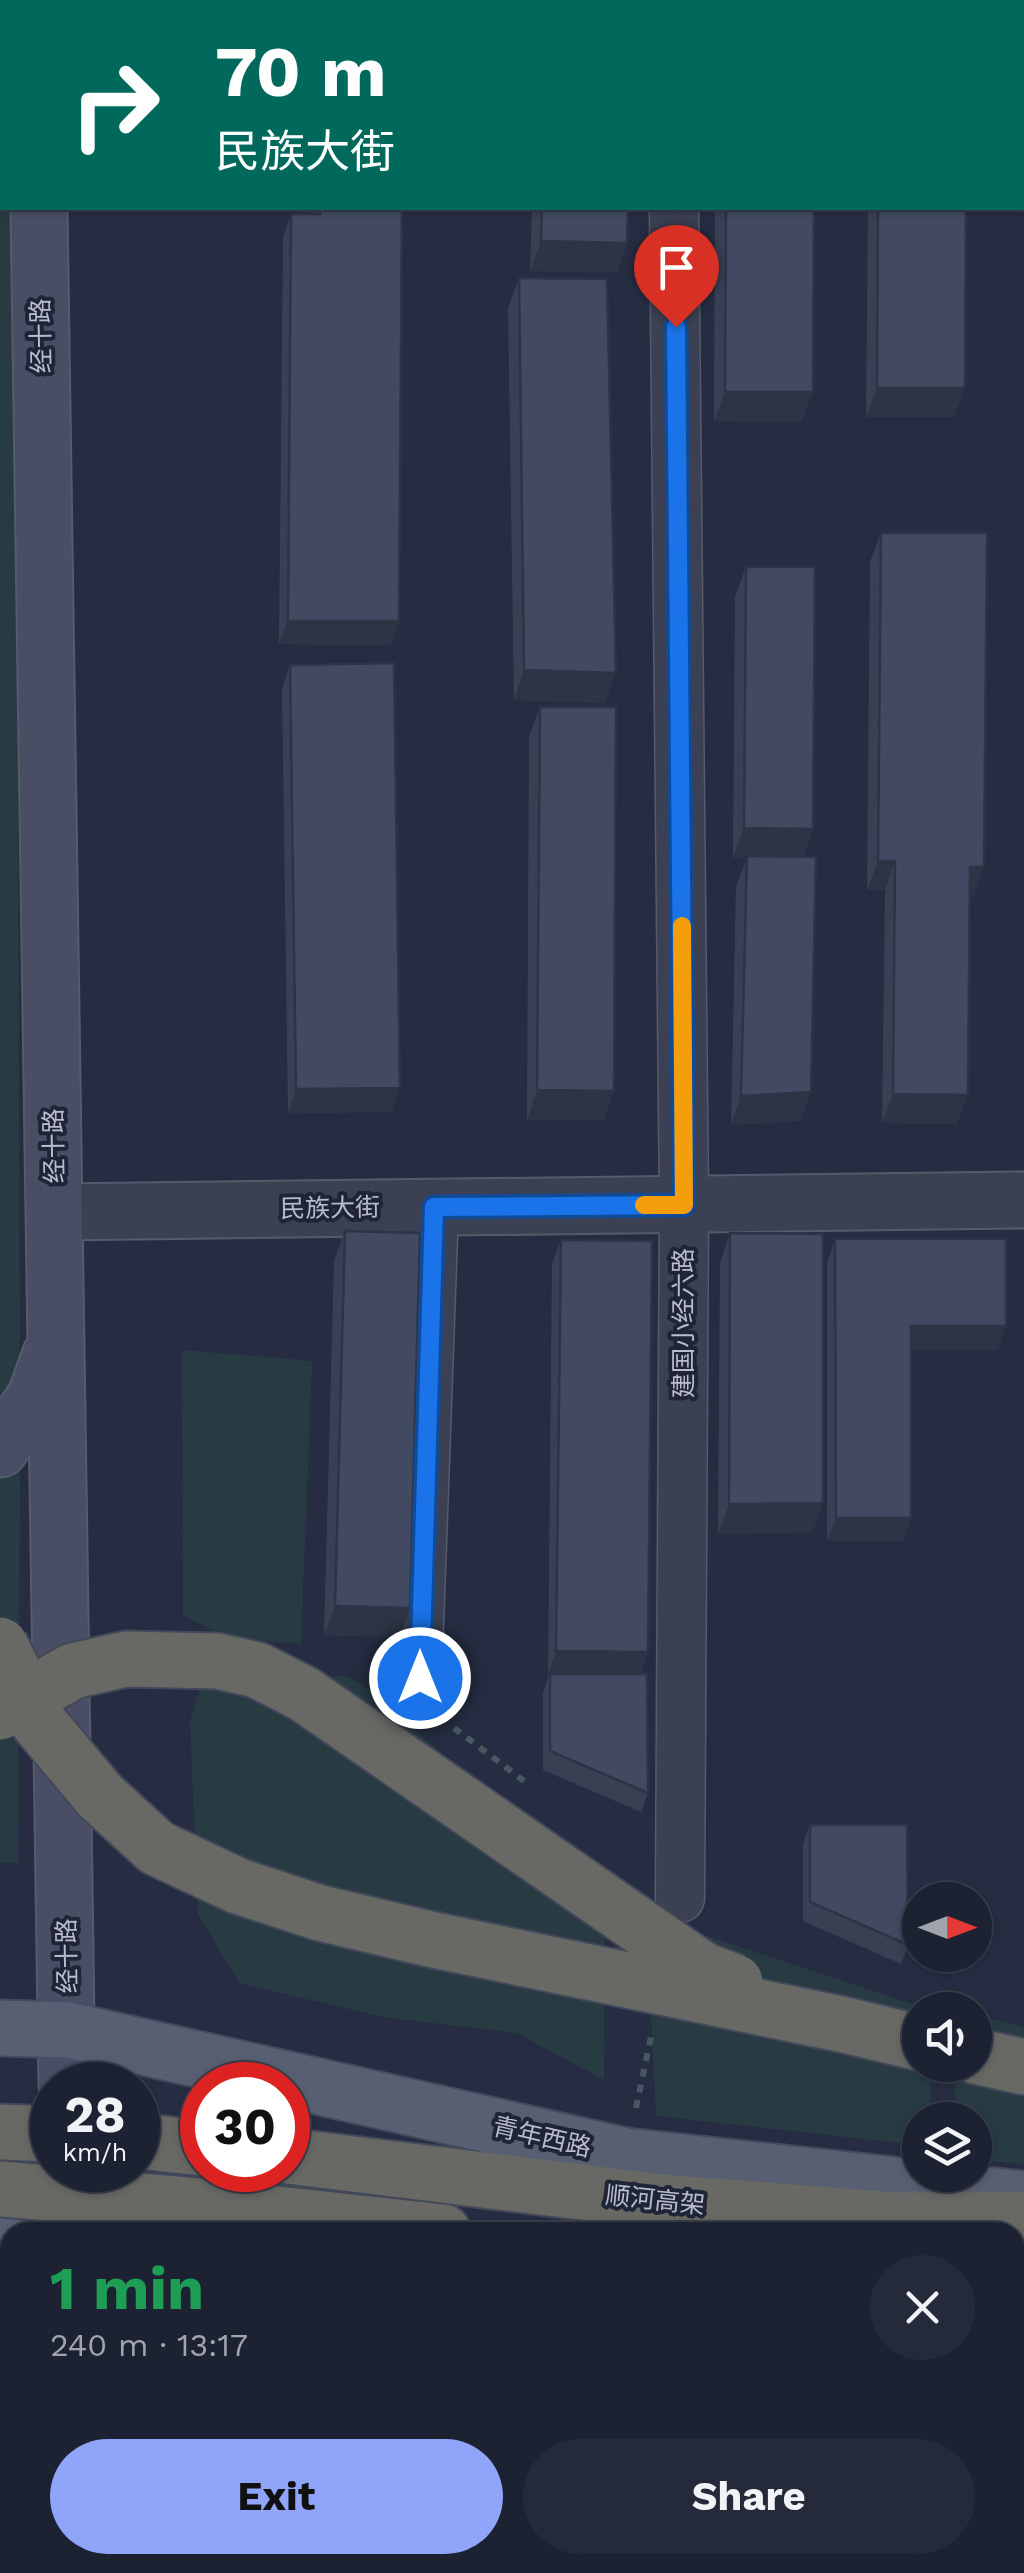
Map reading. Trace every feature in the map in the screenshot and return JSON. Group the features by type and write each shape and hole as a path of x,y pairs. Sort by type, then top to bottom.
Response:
{"highway":[{"path":"0,1645 39,1722 100,1796 157,1848 238,1886 320,1913 415,1935 902,2039"},
{"path":"0,1712 74,1671 126,1659 216,1661 257,1670 304,1694 703,1970 845,2025"},
{"path":"992,2060 1024,2067"},
{"path":"0,2132 30,2133"},
{"name":"顺河高架","path":"310,2159 662,2202 896,2220 1024,2219"},
{"path":"0,2188 342,2222"}],"main road":[{"name":"经十路","path":"38,210 67,2062"},
{"path":"0,1449 36,1396 57,1338"},
{"name":"青年西路","path":"0,2028 68,2030 626,2156 1024,2199"},
{"path":"57,2222 60,2192"}],"street":[{"name":"建国小经六路","path":"674,210 684,1205 680,1898"},
{"name":"民族大街","path":"55,1212 1024,1200"},
{"path":"420,1703 434,1207"}],"shaded area":[{"path":"0,210 16,210 20,1391 0,1422"},
{"path":"182,1350 312,1361 301,1644 225,1637 183,1615"},
{"path":"20,1463 18,1863 0,1863 0,1473"},
{"path":"347,1676 370,1690 605,1898 604,2080 517,2033 383,2017 239,1983 198,1914 190,1721 201,1685"},
{"path":"646,1916 902,2000 902,2082 931,2082 930,2102 902,2102 902,2143 656,2116"},
{"path":"992,2019 1024,2027 1024,2164 992,2161 992,2102 956,2102 955,2082 992,2082"}],"building":[{"path":"320,210 402,210 399,621 288,621 291,214 320,214"},
{"path":"542,210 628,210 627,243 541,241"},
{"path":"726,210 814,210 813,392 725,392"},
{"path":"878,210 966,210 965,388 877,388"},
{"path":"519,278 607,279 616,673 524,670"},
{"path":"881,533 987,533 984,867 970,867 968,1095 893,1094 895,861 878,861"},
{"path":"746,567 815,567 813,829 744,828"},
{"path":"394,663 400,1088 296,1089 290,665"},
{"path":"540,707 616,707 614,1091 537,1090"},
{"path":"747,856 816,857 811,1092 741,1096"},
{"path":"345,1231 420,1233 410,1608 335,1606"},
{"path":"730,1233 823,1234 823,1503 729,1504"},
{"path":"835,1239 1006,1239 1006,1326 911,1326 911,1518 836,1518"},
{"path":"561,1240 652,1241 648,1652 556,1651"},
{"path":"550,1674 647,1674 648,1793 550,1751"},
{"path":"810,1825 907,1825 902,1942 810,1902"}],"slow traffic":[{"path":"644,1205 684,1205 682,926"}],"route":[{"path":"420,1678 434,1207 684,1205 676,327"}]}
